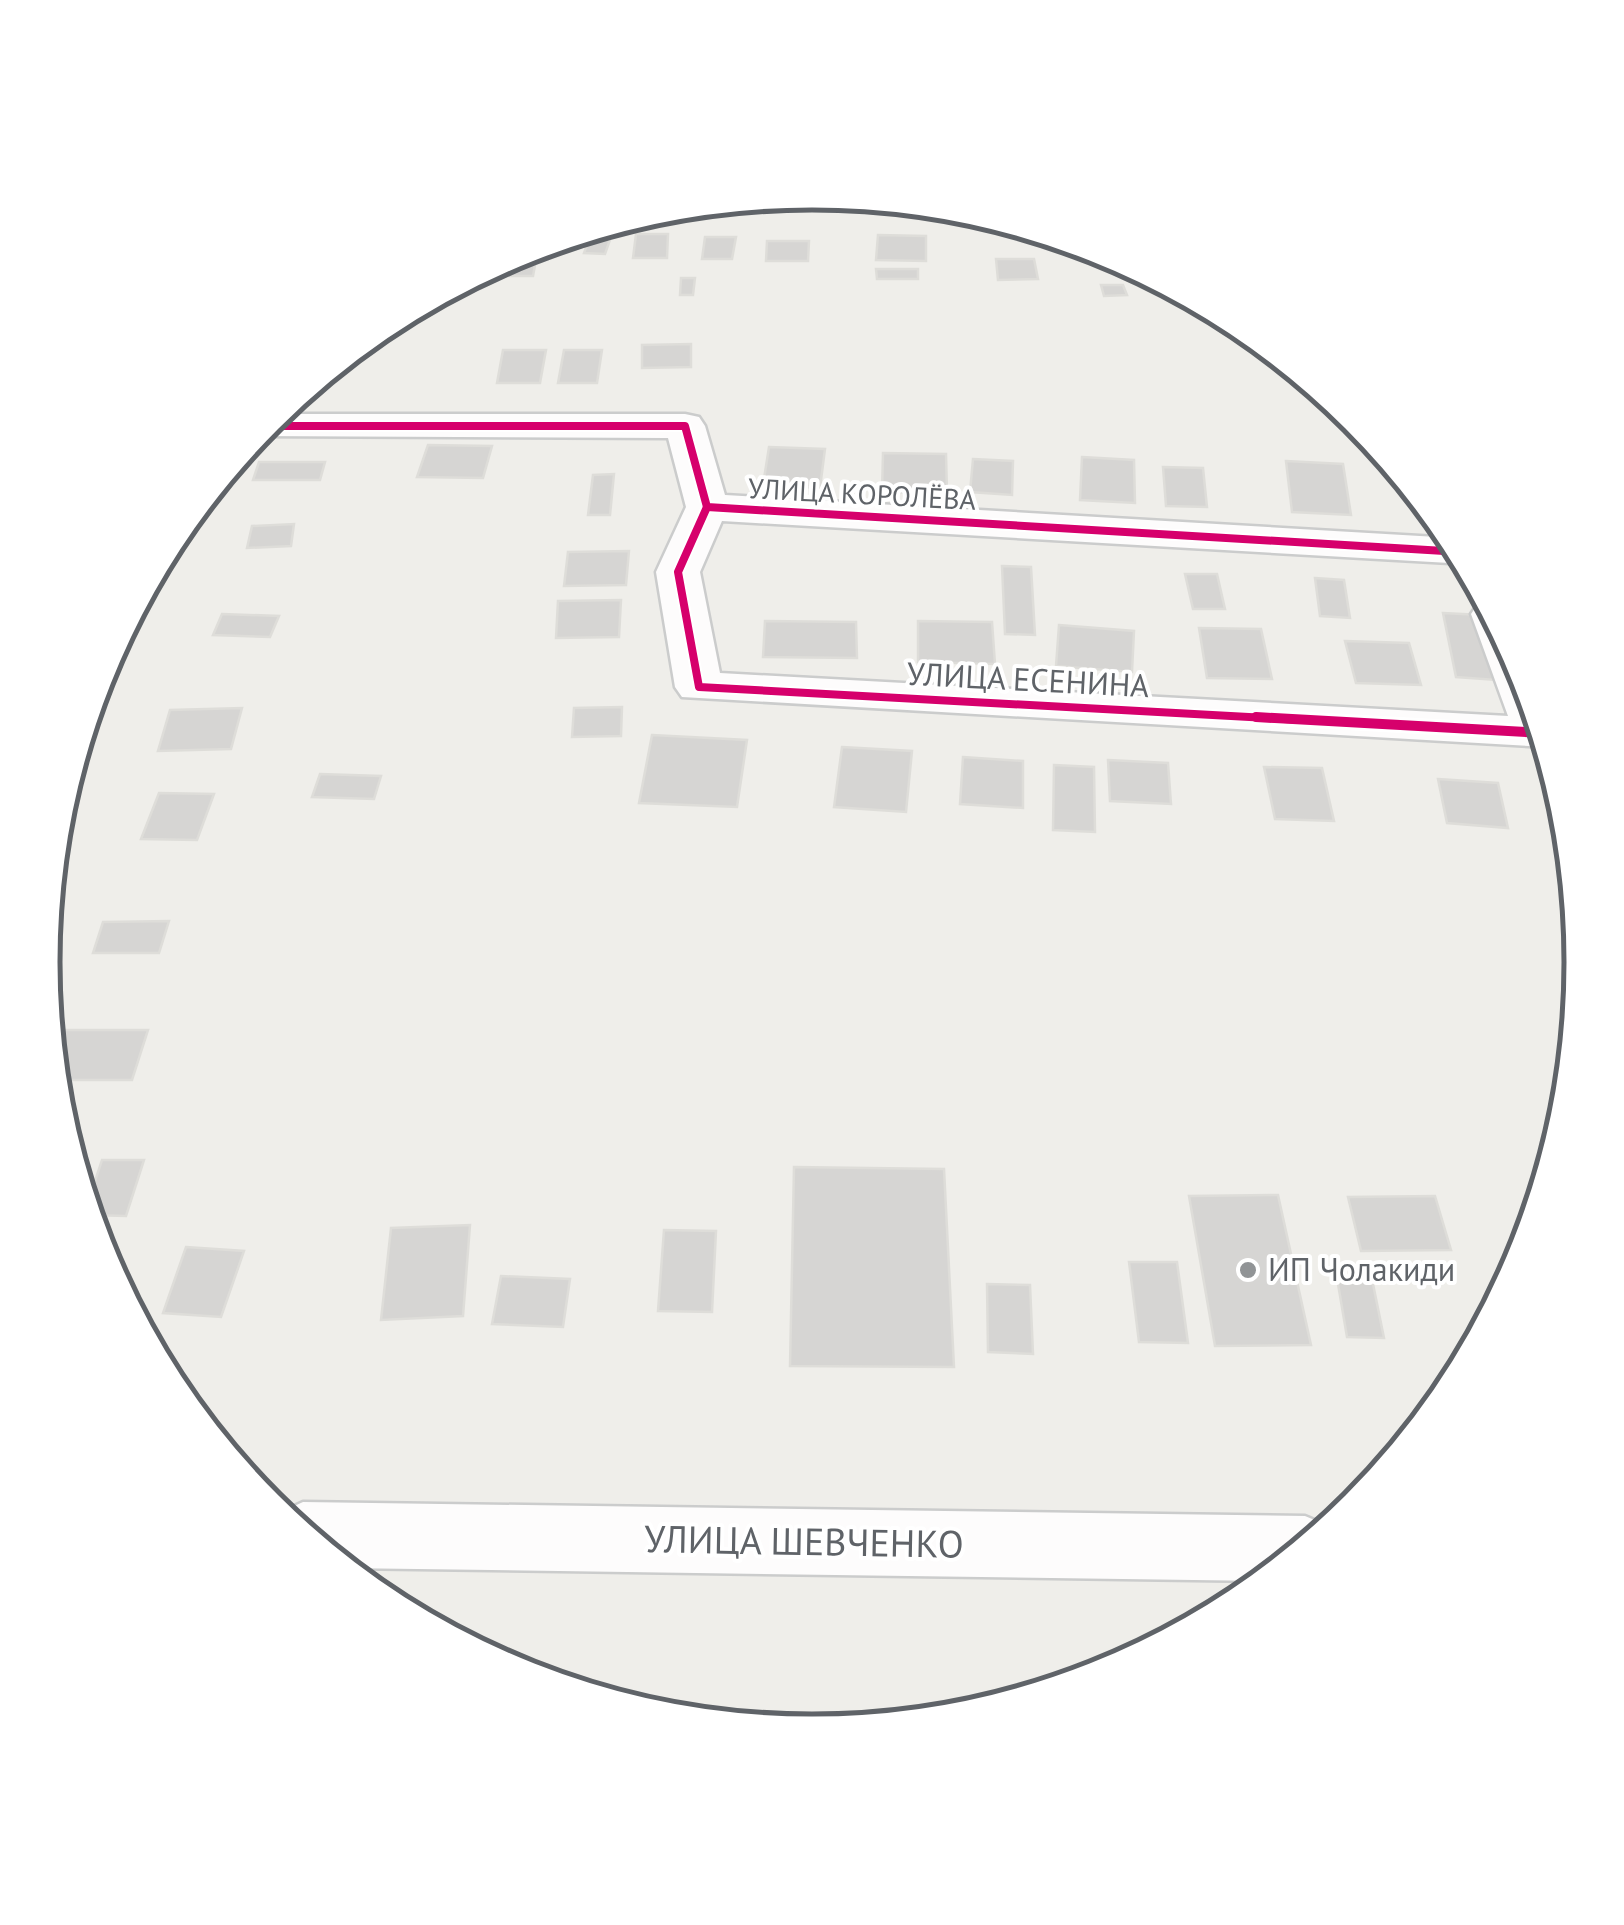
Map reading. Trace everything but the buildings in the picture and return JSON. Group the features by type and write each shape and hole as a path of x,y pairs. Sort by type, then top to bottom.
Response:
{"street":[{"name":"УЛИЦА КОРОЛЁВА","path":"285,426 685,426 708,508 1441,551"},
{"name":"УЛИЦА ЕСЕНИНА","path":"708,508 678,572 698,687 1527,732"},
{"name":"УЛИЦА ШЕВЧЕНКО","path":"325,1535 1283,1549"}],"cycle path":[{"path":"285,426 685,426 707,507 1441,551"},
{"path":"707,507 678,572 699,687 1527,732"}],"place":[{"name":"ИП Чолакиди","path":"1248,1270"}]}
